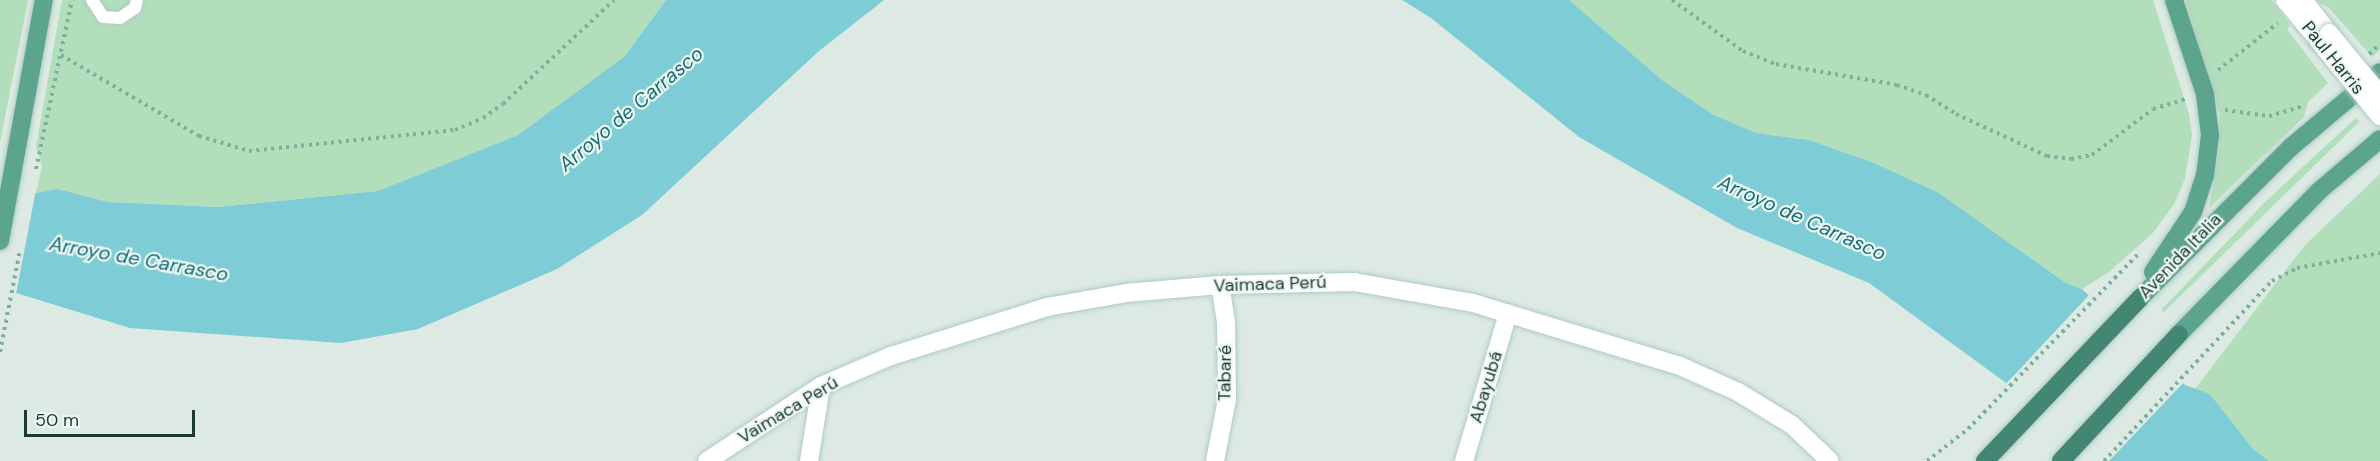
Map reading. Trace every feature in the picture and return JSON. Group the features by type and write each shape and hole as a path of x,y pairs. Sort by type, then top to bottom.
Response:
{"highway":[{"name":"Avenida Italia","path":"1989,457 2140,298"},
{"path":"2061,461 2179,334"}],"main road":[{"path":"0,241 44,0"},
{"path":"2140,298 2158,262 2193,212 2205,176 2210,135 2205,94 2174,0"},
{"name":"Avenida Italia","path":"2140,298 2291,147 2380,72"},
{"path":"2179,334 2319,191 2380,139"}],"street":[{"name":"Paul Harris","path":"2303,0 2324,37 2380,116"},
{"name":"Paul Harris","path":"2284,9 2324,37 2380,94"},
{"name":"Vaimaca Perú","path":"706,461 821,386 891,356 1047,307 1126,293 1220,285 1354,282 1473,303 1680,366 1728,387 1792,425 1830,461"},
{"name":"Tabaré","path":"1215,461 1227,399 1226,322 1220,285"},
{"name":"Abayubá","path":"1464,461 1508,313"},
{"path":"809,461 821,386"}],"lane":[{"path":"92,0 103,17 120,18 135,8 137,0"}],"path":[{"path":"36,170 72,0"},
{"path":"61,55 199,136 249,151 455,130 503,104 614,0"},
{"path":"1672,0 1743,51 1776,64 1897,85 1926,95 1956,114 2048,156 2071,159 2092,155 2153,109 2205,94"},
{"path":"2215,72 2284,9"},
{"path":"2364,58 2380,44"},
{"path":"2224,110 2269,116 2310,103"},
{"path":"1927,461 1968,429 2142,250"},
{"path":"2104,461 2272,282 2297,268 2380,253"},
{"path":"0,352 11,295"}],"green space":[{"path":"0,0 28,0 0,143"},
{"path":"62,0 666,0 625,56 518,135 378,191 219,207 108,202 58,189 36,193 42,166 36,147"},
{"path":"1569,0 2153,0 2189,114 2192,135 2185,179 2174,204 2153,233 2109,272 2082,289 2066,283 1936,192 1874,163 1809,140 1756,133 1712,114 1662,80"},
{"path":"2185,0 2272,0 2290,25 2287,29 2328,83 2308,102 2304,117 2209,208 2219,153 2220,114"},
{"path":"2315,0 2380,0 2380,50 2372,57 2329,8"},
{"path":"2356,118 2359,122 2163,313 2162,309 2266,201"},
{"path":"2380,174 2380,461 2269,461 2253,449 2210,394 2195,389 2305,245"}],"water":[{"name":"Arroyo de Carrasco","path":"666,0 884,0 819,51 642,215 557,269 418,329 341,343 130,328 0,288 0,188 36,193 58,189 108,202 219,207 378,191 518,135 625,56"},
{"name":"Arroyo de Carrasco","path":"1402,0 1569,0 1662,80 1712,114 1756,133 1809,140 1874,163 1937,192 2066,283 2082,289 2185,385 2210,394 2253,449 2269,461 2095,461 2024,396 1869,283 1737,228 1579,137 1431,18"}],"pier":[{"path":"0,185 36,190 16,294 0,291"},
{"path":"2091,293 2185,381 2109,461 2090,461 2004,386"}]}
